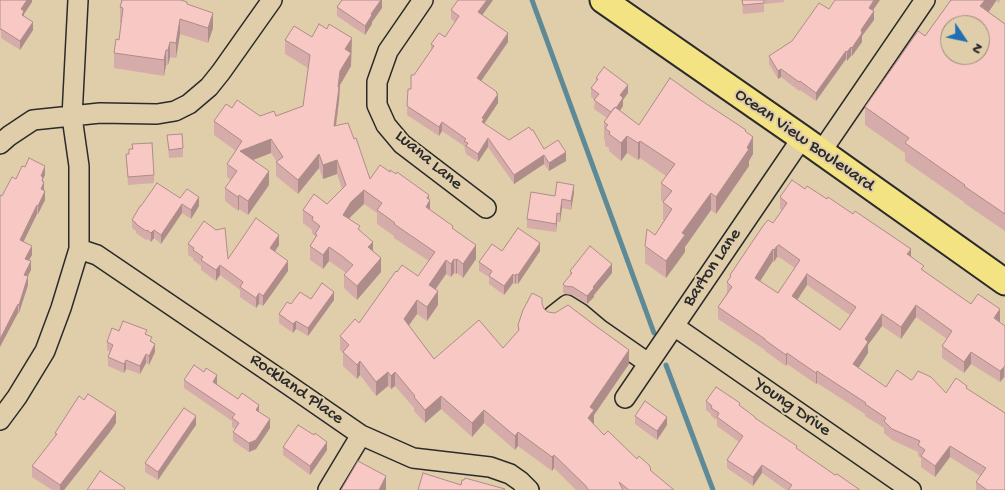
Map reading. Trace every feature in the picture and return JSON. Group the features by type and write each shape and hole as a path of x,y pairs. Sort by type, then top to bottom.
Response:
{"main road":[{"name":"Ocean View Boulevard","path":"603,0 811,145 1003,275"}],"street":[{"path":"0,420 17,397 45,351 61,308 79,249 79,166 72,116 78,0"},
{"path":"0,144 34,120 100,113 158,114 175,111 190,104 215,80 272,0"},
{"name":"Luana Lane","path":"424,0 388,51 377,82 377,105 386,126 402,144 486,208"},
{"name":"Barton Lane","path":"625,398 674,326 811,145 925,0"},
{"name":"Rockland Place","path":"79,249 97,255 361,435 413,458 490,467 510,474 529,490"},
{"path":"553,316 567,305 648,364"},
{"name":"Young Drive","path":"674,326 911,490"},
{"path":"328,490 361,435"}],"building":[{"path":"0,0 27,0 21,9 24,11 22,15 33,22 20,41 0,30"},
{"path":"122,0 181,0 213,13 208,28 180,19 176,43 170,42 164,60 114,53 116,39 119,40 123,8 120,7"},
{"path":"342,0 381,0 365,26 337,7"},
{"path":"458,0 487,0 478,12 508,33 477,78 498,94 482,118 484,119 482,122 509,140 529,127 533,130 544,149 558,140 566,152 549,163 544,155 514,175 488,138 478,154 466,146 468,143 464,141 466,139 442,122 439,127 407,106 408,89 411,89 411,75 414,75 434,46 431,44 439,33 445,37 459,16 451,10"},
{"path":"742,0 764,0 764,3 743,5"},
{"path":"835,0 874,0 869,8 874,11 852,48 846,51 816,93 781,69 778,71 769,56 792,41 819,3 829,9"},
{"path":"951,0 985,0 980,6 1005,24 1005,214 905,143 909,138 865,107 918,31 925,36 940,15 940,65 990,65 990,15 940,15"},
{"path":"319,24 327,29 329,24 352,38 345,49 351,53 340,71 334,126 348,123 354,139 356,138 370,179 380,165 390,172 390,170 396,174 397,172 429,195 427,198 430,200 426,207 476,245 463,264 457,259 454,259 451,264 446,260 429,285 438,291 427,307 417,300 404,319 434,359 479,320 503,348 519,330 518,325 523,310 532,293 542,298 544,309 548,312 555,313 568,305 629,350 590,407 594,410 588,418 604,435 608,431 637,459 639,456 650,466 650,470 674,490 629,490 619,482 623,490 588,490 554,455 552,457 518,432 515,436 484,410 472,423 441,396 425,410 395,372 391,376 388,372 376,382 360,361 357,365 343,352 349,345 340,336 355,319 359,323 396,271 402,265 418,276 435,252 377,210 382,203 364,190 351,202 343,215 360,226 358,229 373,242 368,247 381,258 357,286 344,275 353,265 329,247 323,255 310,246 320,226 312,220 313,217 303,210 314,194 327,204 346,185 337,160 323,165 319,154 298,180 276,162 283,157 271,139 240,151 269,171 248,201 225,188 237,171 227,164 242,141 214,121 226,104 232,108 237,100 260,116 274,111 276,116 303,106 310,55 285,40 294,26 312,37"},
{"path":"604,67 628,85 620,95 623,98 611,112 594,100 599,94 591,88"},
{"path":"670,78 746,130 753,137 747,148 749,149 716,197 711,193 682,233 685,235 666,261 645,246 647,229 655,235 672,209 663,202 672,191 661,183 675,164 640,141 638,143 627,136 621,143 609,134 610,132 605,128 608,125 604,122 615,107 639,125"},
{"path":"182,134 183,148 169,150 167,135"},
{"path":"152,143 154,175 128,177 126,154 129,154 129,149 133,149 132,144"},
{"path":"29,158 45,166 41,176 44,182 41,189 45,191 20,240 32,246 25,259 31,261 24,275 28,276 19,305 0,339 0,195 2,196 12,177 16,179 22,166 25,167"},
{"path":"792,180 805,189 807,186 827,199 828,197 853,214 855,211 911,249 907,254 924,266 921,269 971,304 978,294 1000,309 994,318 1005,326 1005,366 1000,371 971,352 964,362 942,346 952,331 916,305 901,327 882,314 865,339 868,342 853,364 886,387 897,370 911,380 918,371 931,377 946,393 956,378 967,386 966,388 1005,413 1005,490 987,490 976,482 986,468 950,446 935,466 921,456 925,450 918,445 920,441 892,429 884,421 886,418 866,403 787,353 786,355 718,307 732,287 727,282 730,275 763,226 768,220 773,223 787,203 780,197","holes":["779,245 800,260 778,293 755,278 773,249","807,274 856,307 840,330 792,296"]},
{"path":"557,182 574,185 571,201 562,199 560,214 557,213 556,224 527,219 531,192 555,196"},
{"path":"157,183 180,198 187,189 199,197 191,210 182,204 161,235 154,230 151,233 146,231 132,220"},
{"path":"256,218 279,235 270,248 288,261 263,296 259,293 256,298 240,287 243,282 220,265 216,270 201,260 203,257 188,244 204,221 216,230 225,228 228,259"},
{"path":"518,228 540,243 518,275 516,274 515,276 513,274 504,286 489,276 492,271 479,262 492,244 502,251"},
{"path":"590,246 612,264 587,296 573,287 563,284 572,273 570,271"},
{"path":"322,283 334,292 308,328 296,321 293,324 279,314 287,302 291,304 300,292 311,299"},
{"path":"123,321 147,330 145,334 152,337 150,341 155,344 149,356 146,354 140,366 126,360 124,364 108,357 113,345 107,342 112,328 119,331"},
{"path":"194,365 204,372 206,368 217,375 213,382 238,399 242,393 259,405 256,410 270,419 256,440 249,443 233,432 239,423 232,418 235,414 184,380"},
{"path":"716,387 740,403 739,405 755,418 797,446 796,448 860,490 788,490 792,485 762,465 753,477 727,460 743,436 717,417 719,413 711,408 712,406 706,401"},
{"path":"88,394 116,412 60,485 32,466 57,434 55,433 79,396 84,400"},
{"path":"645,401 667,417 657,431 635,416"},
{"path":"184,408 196,416 158,472 145,463"},
{"path":"298,425 314,435 315,433 327,442 310,466 283,447"},
{"path":"358,461 386,476 379,490 341,490"},
{"path":"100,471 125,488 124,490 87,490"},
{"path":"423,473 461,485 462,480 465,478 505,489 418,490"}],"waterway":[{"path":"532,0 654,333"},
{"path":"666,365 713,490"}]}
